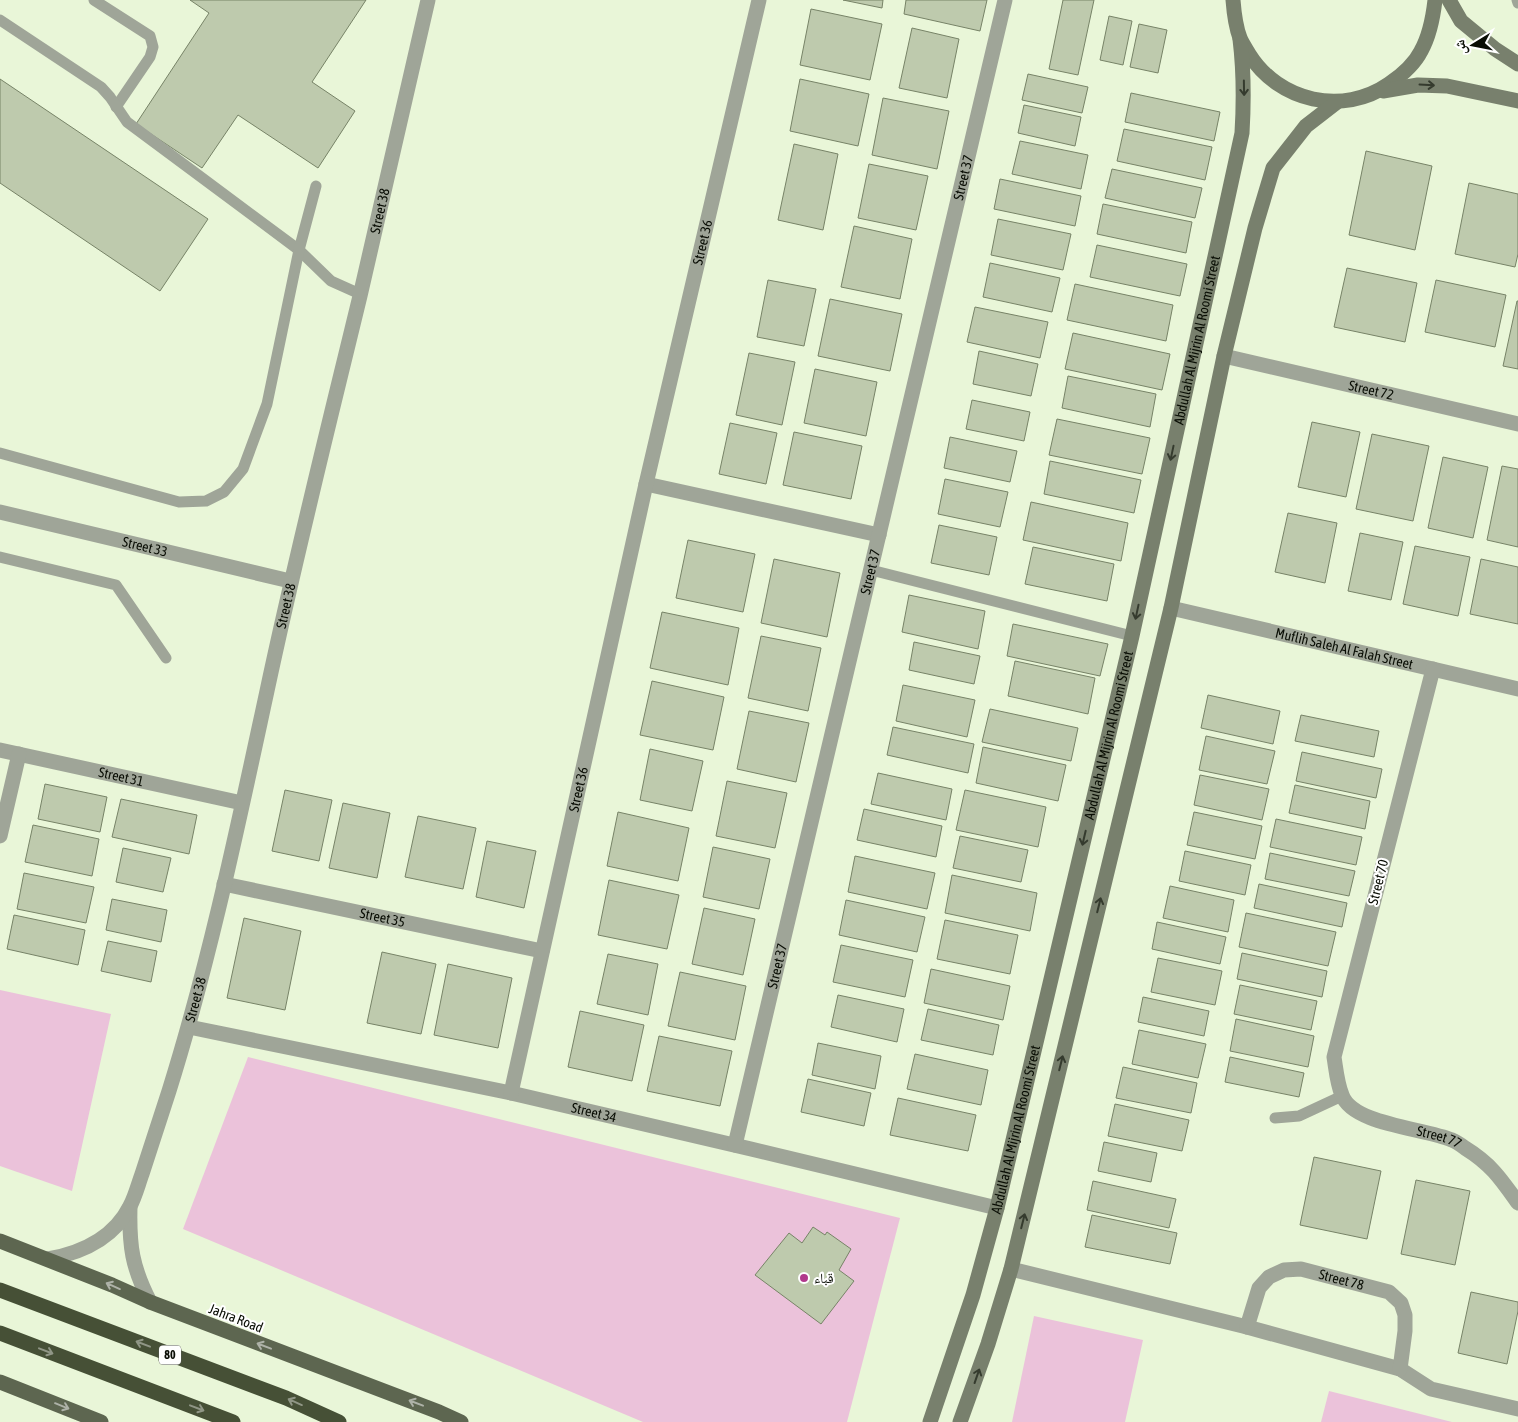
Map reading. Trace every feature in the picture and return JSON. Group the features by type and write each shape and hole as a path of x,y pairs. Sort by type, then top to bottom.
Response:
{"highway":[{"name":"80","path":"0,1290 286,1398 339,1422"},
{"path":"0,1333 233,1422"}],"main road":[{"path":"1224,0 1234,20 1240,39 1256,65 1279,86 1307,98 1338,102 1359,99 1379,91 1418,84 1447,86 1518,101"},
{"path":"1233,0 1234,20"},
{"path":"1379,91 1403,75 1421,52 1432,25 1435,0"},
{"path":"1449,0 1461,21 1495,49 1518,64"},
{"name":"Abdullah Al Mijrin Al Roomi Street","path":"930,1422 973,1296 997,1208 1132,636 1242,133 1244,70 1240,39"},
{"name":"Abdullah Al Mijrin Al Roomi Street","path":"960,1422 988,1344 1011,1269 1170,608 1224,356 1255,228 1273,168 1306,126 1338,102"},
{"name":"Jahra Road","path":"0,1241 150,1302 430,1408 461,1422"},
{"path":"0,1382 100,1422"}],"street":[{"name":"Street 38","path":"48,1259 66,1256 96,1242 121,1220 130,1207 153,1143 189,1027 224,884 290,581 360,294 428,0"},
{"name":"Street 36","path":"510,1094 646,484 759,0"},
{"name":"Street 37","path":"735,1145 1005,0"},
{"name":"Street 72","path":"1224,356 1518,424"},
{"path":"646,484 879,535"},
{"name":"Street 33","path":"0,512 290,581"},
{"name":"Muflih Saleh Al Falah Street","path":"1170,608 1518,689"},
{"name":"Street 70","path":"1342,1096 1334,1057 1433,669"},
{"name":"Street 31","path":"0,750 242,803"},
{"path":"0,836 19,754"},
{"name":"Street 35","path":"224,884 542,951"},
{"name":"Street 34","path":"189,1027 510,1094 735,1145 997,1208"},
{"name":"Street 77","path":"1342,1096 1358,1113 1372,1119 1453,1140 1476,1155 1495,1171 1518,1203"},
{"name":"Street 38","path":"130,1207 132,1256 139,1280 150,1302"},
{"path":"1011,1269 1247,1327 1400,1369 1431,1389 1518,1409"},
{"name":"Street 78","path":"1247,1327 1259,1288 1269,1277 1284,1270 1301,1269 1389,1292 1401,1303 1405,1315 1405,1332 1400,1369"}],"lane":[{"path":"94,0 150,36 153,47 150,57 116,107"},
{"path":"0,20 101,87 127,122 299,250 331,281 360,294"},
{"path":"0,452 179,502 206,501 224,492 242,469 267,404 299,250 316,186"},
{"path":"0,558 116,585 166,658"},
{"path":"871,570 1132,636"},
{"path":"1275,1118 1299,1116 1342,1096"}],"shaded area":[{"path":"0,990 111,1014 72,1191 0,1166"},
{"path":"248,1057 900,1218 847,1422 643,1422 183,1229"},
{"path":"1034,1316 1143,1340 1125,1422 1012,1422"},
{"path":"1329,1391 1452,1422 1321,1422"}],"building":[{"path":"190,0 366,0 312,82 355,111 318,168 238,115 202,168 136,124 209,13"},
{"path":"843,0 883,0 882,8"},
{"path":"906,0 987,0 980,31 904,14"},
{"path":"1063,0 1094,0 1078,75 1049,69"},
{"path":"811,9 882,24 870,80 800,65"},
{"path":"1109,16 1132,21 1123,65 1100,60"},
{"path":"1139,24 1167,30 1158,73 1130,67"},
{"path":"912,28 959,39 947,98 899,88"},
{"path":"1028,74 1088,87 1082,113 1022,100"},
{"path":"0,79 208,219 160,291 0,183"},
{"path":"800,79 869,94 858,146 790,131"},
{"path":"1131,93 1220,112 1214,141 1125,122"},
{"path":"883,98 949,111 937,169 872,155"},
{"path":"1024,105 1081,117 1075,146 1018,133"},
{"path":"1124,129 1212,147 1205,180 1117,161"},
{"path":"1020,141 1088,155 1081,189 1012,174"},
{"path":"794,144 838,154 823,230 778,220"},
{"path":"1366,151 1432,166 1415,250 1349,235"},
{"path":"869,164 928,176 916,230 858,218"},
{"path":"1112,169 1202,188 1195,218 1105,198"},
{"path":"1000,179 1081,196 1075,226 994,209"},
{"path":"1469,183 1518,194 1518,254 1515,267 1455,254"},
{"path":"1103,204 1192,222 1186,253 1097,234"},
{"path":"998,219 1071,234 1063,270 991,255"},
{"path":"854,226 912,239 900,299 841,287"},
{"path":"1097,245 1187,264 1180,296 1090,277"},
{"path":"990,263 1060,278 1052,312 983,297"},
{"path":"1347,268 1417,283 1405,342 1334,327"},
{"path":"768,280 816,289 804,346 757,337"},
{"path":"1436,280 1506,295 1495,347 1425,332"},
{"path":"1075,284 1173,305 1166,341 1067,320"},
{"path":"830,299 902,314 890,371 818,356"},
{"path":"1518,301 1518,369 1503,366"},
{"path":"975,307 1048,322 1040,358 967,342"},
{"path":"1073,333 1170,354 1162,390 1065,369"},
{"path":"979,351 1038,364 1031,396 973,384"},
{"path":"749,353 795,362 782,425 736,415"},
{"path":"815,369 877,382 866,436 804,423"},
{"path":"1068,376 1156,394 1150,427 1062,408"},
{"path":"972,400 1030,412 1024,441 966,429"},
{"path":"1057,419 1150,438 1142,474 1049,455"},
{"path":"1312,422 1360,432 1346,497 1298,487"},
{"path":"730,423 777,433 766,484 719,474"},
{"path":"794,432 862,446 851,499 783,485"},
{"path":"1372,434 1429,446 1413,521 1356,509"},
{"path":"950,437 1017,451 1010,482 944,468"},
{"path":"1443,457 1488,467 1473,538 1428,528"},
{"path":"1050,461 1141,480 1134,513 1044,494"},
{"path":"1502,466 1518,469 1518,547 1487,540"},
{"path":"945,479 1008,492 1000,527 938,514"},
{"path":"1031,502 1128,523 1121,561 1023,540"},
{"path":"1288,513 1337,523 1325,583 1275,572"},
{"path":"939,525 997,537 989,575 931,563"},
{"path":"1360,533 1403,542 1391,600 1348,591"},
{"path":"688,540 755,554 743,612 676,598"},
{"path":"1415,546 1470,557 1458,616 1403,604"},
{"path":"1033,547 1114,564 1107,601 1025,584"},
{"path":"774,559 840,573 827,637 761,623"},
{"path":"1481,559 1518,567 1518,624 1470,614"},
{"path":"909,595 985,611 978,649 902,632"},
{"path":"662,612 739,628 728,685 650,668"},
{"path":"1013,624 1108,644 1100,676 1007,656"},
{"path":"761,636 821,648 808,711 748,698"},
{"path":"914,642 980,656 974,684 909,670"},
{"path":"1015,661 1095,678 1088,714 1008,696"},
{"path":"652,681 724,697 713,750 640,735"},
{"path":"903,685 975,700 967,737 896,721"},
{"path":"1208,695 1280,711 1273,744 1201,728"},
{"path":"990,709 1078,728 1071,761 982,742"},
{"path":"749,711 809,723 796,782 737,769"},
{"path":"1301,715 1379,731 1374,757 1295,741"},
{"path":"893,727 974,744 968,773 887,755"},
{"path":"1206,736 1275,751 1267,784 1199,770"},
{"path":"983,747 1066,765 1058,801 976,783"},
{"path":"650,749 703,761 692,811 640,800"},
{"path":"1302,752 1382,769 1376,798 1296,781"},
{"path":"878,773 952,789 946,820 871,804"},
{"path":"1200,775 1269,789 1262,820 1194,805"},
{"path":"727,781 787,793 775,848 716,836"},
{"path":"45,784 107,797 100,832 38,819"},
{"path":"1295,785 1370,801 1365,829 1289,813"},
{"path":"285,790 332,800 319,861 272,851"},
{"path":"965,790 1046,807 1038,847 956,830"},
{"path":"121,799 197,815 189,854 112,837"},
{"path":"343,803 390,813 377,878 329,868"},
{"path":"864,809 942,826 936,857 857,840"},
{"path":"618,812 689,828 678,881 607,866"},
{"path":"1194,812 1262,826 1255,859 1187,845"},
{"path":"418,816 476,828 463,889 405,877"},
{"path":"1276,819 1362,837 1356,865 1270,847"},
{"path":"33,825 99,839 92,876 25,862"},
{"path":"960,836 1028,850 1021,882 953,868"},
{"path":"487,841 536,851 524,908 476,897"},
{"path":"713,847 770,859 759,909 703,897"},
{"path":"123,848 171,858 163,892 116,882"},
{"path":"1185,851 1251,865 1245,895 1179,881"},
{"path":"1270,853 1355,871 1349,896 1265,879"},
{"path":"855,856 935,873 927,909 848,892"},
{"path":"24,873 94,887 86,923 17,909"},
{"path":"952,875 1037,893 1030,931 945,913"},
{"path":"609,880 679,895 667,949 598,935"},
{"path":"1259,884 1347,903 1342,927 1254,908"},
{"path":"1170,886 1234,900 1228,932 1163,918"},
{"path":"112,899 167,910 161,942 106,930"},
{"path":"846,900 925,917 917,952 839,935"},
{"path":"704,908 755,919 743,975 692,964"},
{"path":"1246,913 1336,932 1328,966 1239,947"},
{"path":"14,915 85,930 78,965 7,949"},
{"path":"244,918 301,931 285,1010 227,998"},
{"path":"945,920 1018,935 1010,974 937,959"},
{"path":"1157,922 1226,937 1220,964 1152,949"},
{"path":"108,941 157,951 151,982 101,971"},
{"path":"841,945 913,960 905,997 833,982"},
{"path":"382,952 436,964 421,1034 367,1023"},
{"path":"1242,953 1327,971 1322,997 1237,979"},
{"path":"608,954 658,964 648,1015 597,1004"},
{"path":"1158,958 1222,971 1215,1005 1151,992"},
{"path":"448,964 512,978 498,1048 434,1035"},
{"path":"931,969 1010,986 1003,1020 924,1003"},
{"path":"680,972 746,986 735,1040 668,1026"},
{"path":"1240,985 1317,1001 1311,1030 1234,1014"},
{"path":"838,995 904,1009 897,1042 831,1027"},
{"path":"1143,997 1209,1011 1204,1036 1138,1022"},
{"path":"928,1009 999,1025 993,1055 921,1040"},
{"path":"580,1011 644,1025 632,1081 568,1067"},
{"path":"1236,1019 1314,1036 1308,1067 1230,1051"},
{"path":"1139,1030 1206,1044 1198,1078 1132,1064"},
{"path":"659,1036 732,1051 720,1106 647,1091"},
{"path":"818,1043 881,1056 875,1089 812,1075"},
{"path":"915,1054 988,1070 981,1105 907,1089"},
{"path":"1230,1057 1304,1073 1299,1097 1225,1082"},
{"path":"1123,1067 1197,1083 1191,1113 1116,1098"},
{"path":"808,1079 871,1093 864,1126 801,1112"},
{"path":"898,1098 976,1115 968,1151 890,1135"},
{"path":"1115,1104 1189,1120 1182,1151 1108,1136"},
{"path":"1104,1142 1157,1153 1151,1182 1098,1171"},
{"path":"1314,1157 1381,1171 1367,1239 1300,1225"},
{"path":"1416,1180 1470,1191 1455,1265 1401,1254"},
{"path":"1093,1181 1176,1199 1169,1228 1087,1210"},
{"path":"1092,1215 1177,1233 1170,1264 1085,1247"},
{"name":"قباء","path":"813,1227 825,1235 827,1232 851,1249 839,1270 854,1281 821,1324 755,1275 789,1233 802,1243"},
{"path":"1471,1292 1518,1302 1518,1311 1507,1364 1458,1353"}],"place":[{"name":"قباء","path":"804,1278"}]}
